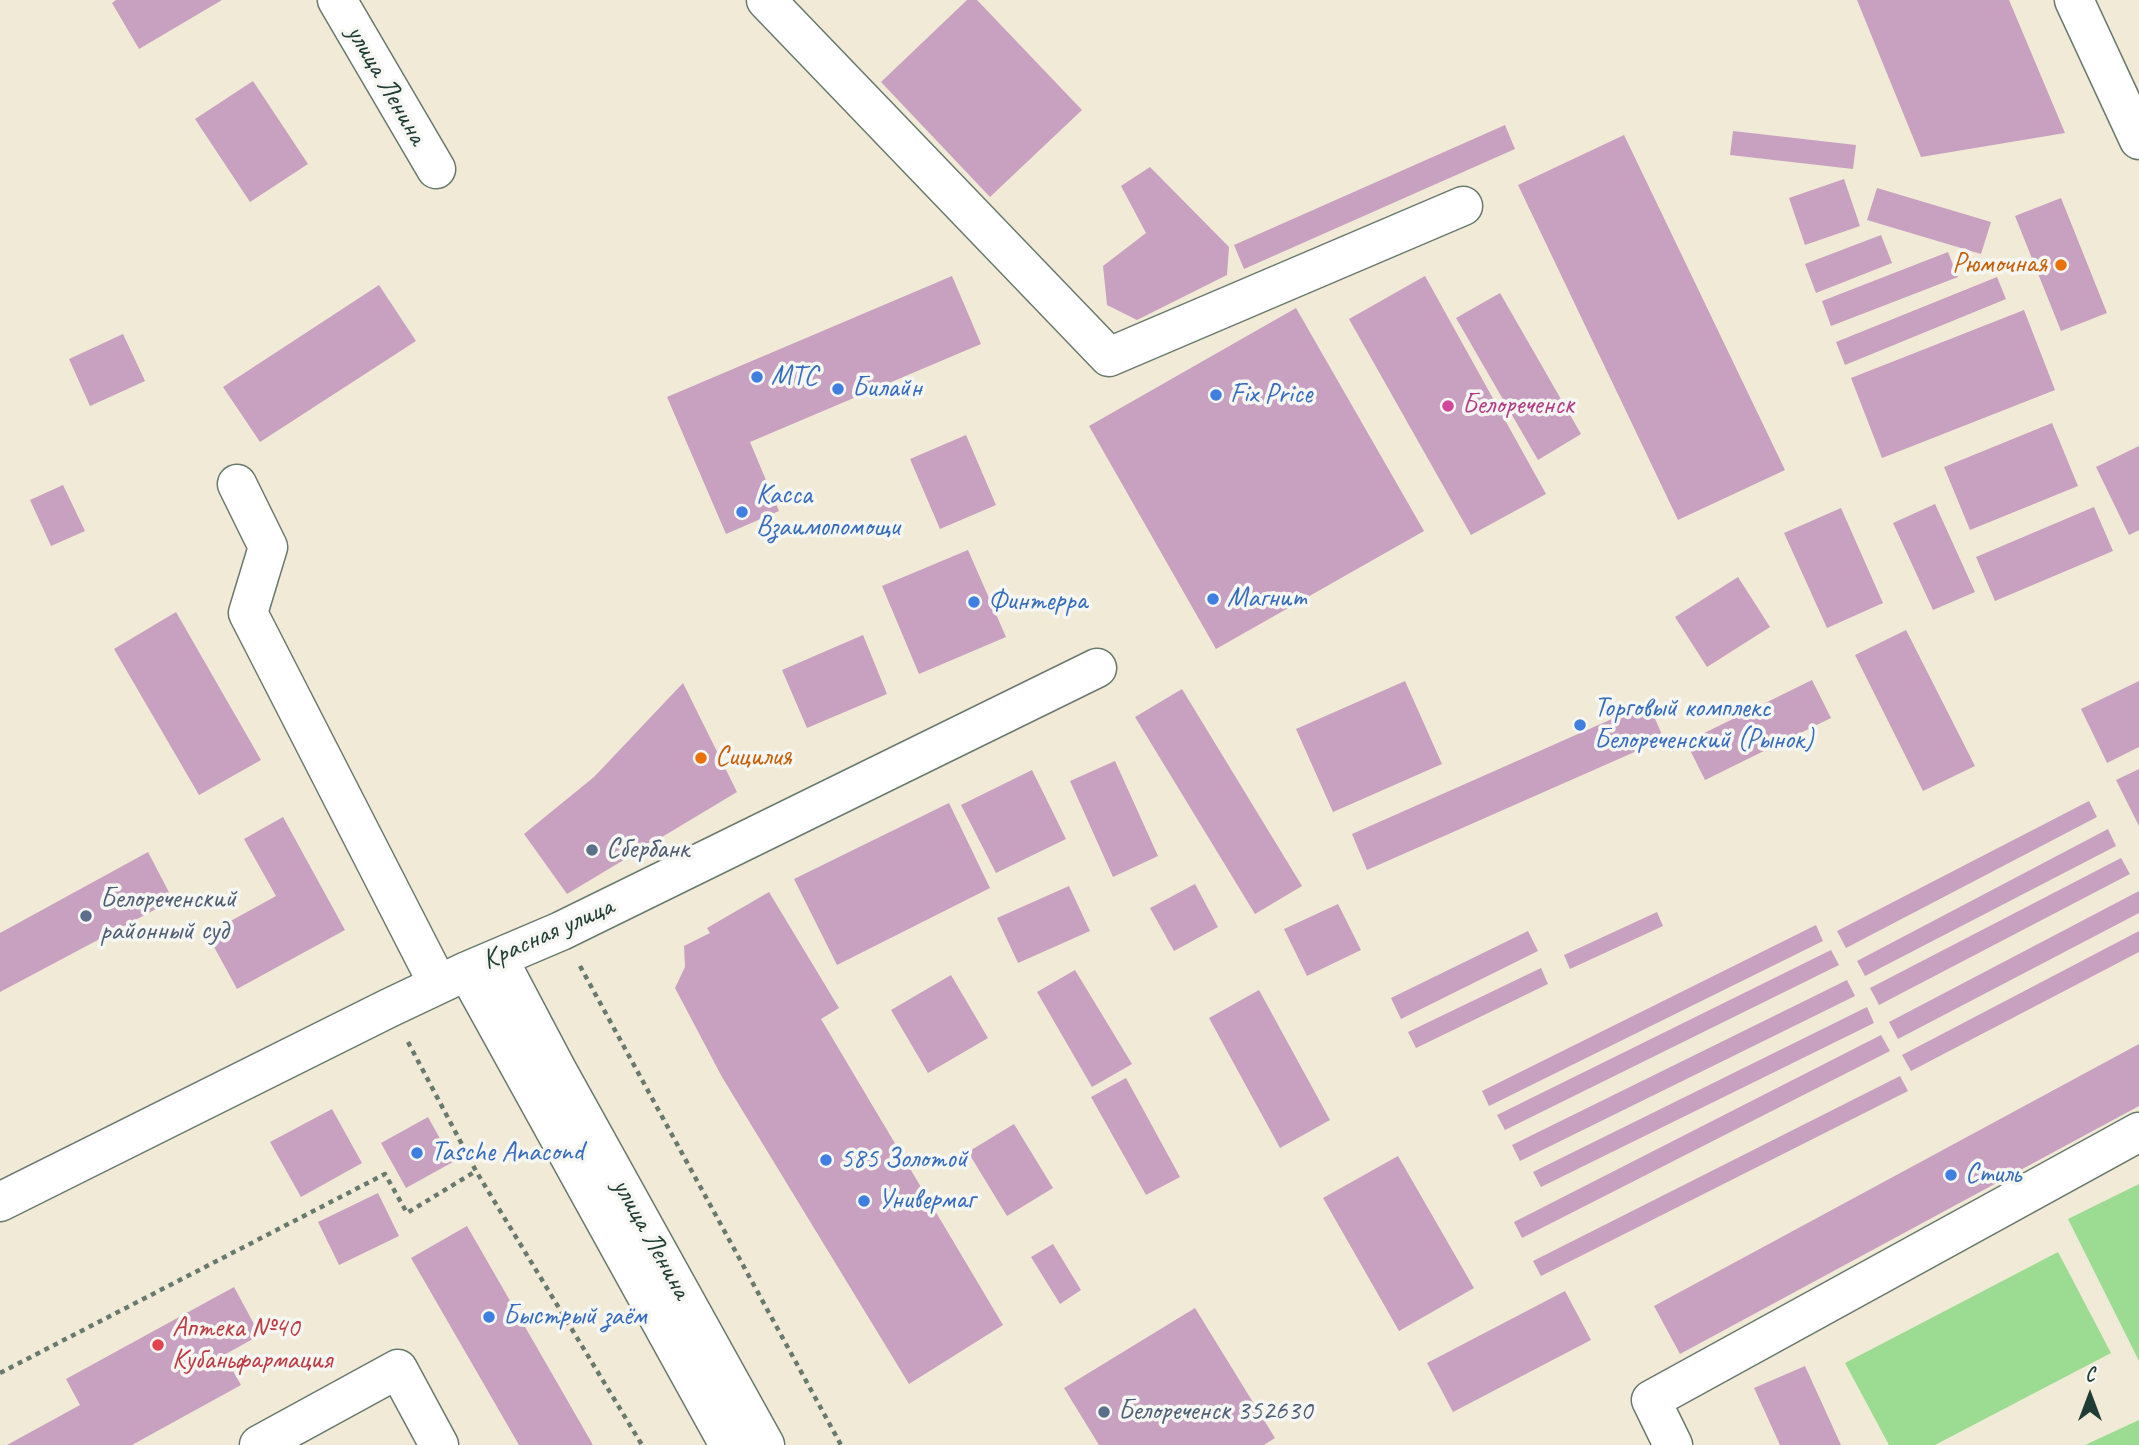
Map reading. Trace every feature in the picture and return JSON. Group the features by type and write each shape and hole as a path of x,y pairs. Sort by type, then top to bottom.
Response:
{"street":[{"name":"улица Ленина","path":"337,0 436,169"},
{"path":"766,0 1109,357 1463,206"},
{"path":"2074,0 2139,140"},
{"path":"237,484 268,547 248,613 467,971"},
{"name":"Красная улица","path":"0,1202 389,1008 561,931 1097,668"},
{"name":"улица Ленина","path":"467,971 729,1445"},
{"name":"улица Ленина","path":"467,971 556,1068 765,1445"},
{"path":"1673,1445 1651,1400 2139,1132"},
{"path":"259,1445 398,1368 439,1445"}],"path":[{"path":"561,931 841,1445"},
{"path":"389,1008 476,1171 642,1445"},
{"path":"0,1373 385,1174 407,1213 476,1171"}],"green space":[{"path":"2139,1184 2139,1361 2068,1219"},
{"path":"2058,1252 2111,1353 1935,1445 1889,1445 1845,1363"},
{"path":"2139,1420 2139,1445 2085,1445"}],"building":[{"path":"116,0 222,0 139,49 112,3"},
{"path":"967,0 977,0 1082,110 990,197 881,82"},
{"path":"1857,0 2009,0 2065,133 1921,157"},
{"path":"253,81 308,164 250,202 195,119"},
{"path":"1505,125 1515,149 1244,269 1234,245"},
{"path":"1733,131 1856,145 1853,169 1730,155"},
{"path":"1624,135 1785,470 1678,520 1518,185"},
{"path":"1150,167 1229,247 1227,275 1137,320 1107,305 1103,266 1146,233 1121,186"},
{"path":"1844,179 1860,226 1805,245 1789,198"},
{"path":"1877,188 1991,222 1981,254 1867,220"},
{"name":"Рюмочная","path":"2061,198 2107,313 2061,331 2015,216"},
{"path":"1881,235 1892,263 1816,293 1805,264"},
{"path":"1948,252 1958,277 1831,326 1822,301"},
{"path":"952,276 981,344 750,442 779,511 726,534 667,397"},
{"name":"Белореченск","path":"1425,276 1546,494 1471,535 1349,319"},
{"path":"1997,277 2006,299 1845,365 1836,342"},
{"path":"379,285 416,341 260,442 223,387"},
{"path":"1500,293 1581,434 1538,460 1456,318"},
{"path":"1296,308 1424,531 1216,649 1089,426"},
{"path":"2024,310 2055,390 1882,458 1851,378"},
{"path":"123,334 145,381 90,406 69,359"},
{"path":"2052,423 2078,486 1970,530 1944,467"},
{"path":"966,435 996,505 940,529 910,459"},
{"path":"2139,446 2139,530 2129,535 2096,467"},
{"path":"63,485 85,531 51,546 30,500"},
{"path":"1935,504 1975,592 1933,610 1893,523"},
{"path":"2094,507 2113,551 1995,601 1976,557"},
{"path":"1841,508 1883,603 1827,628 1784,533"},
{"path":"968,550 1006,637 919,674 882,586"},
{"path":"1738,577 1770,627 1707,667 1675,617"},
{"path":"176,612 261,760 199,795 114,649"},
{"path":"1906,630 1975,766 1923,791 1855,655"},
{"path":"863,635 887,694 807,728 782,670"},
{"path":"1812,680 1831,718 1705,780 1686,742"},
{"path":"1405,681 1442,764 1333,812 1296,729"},
{"path":"2139,681 2139,747 2107,763 2081,709"},
{"path":"683,683 737,792 567,894 524,834 594,777"},
{"path":"1182,689 1302,886 1255,914 1135,717"},
{"path":"1648,703 1664,739 1367,870 1352,834"},
{"path":"1115,761 1158,856 1113,877 1070,781"},
{"path":"2139,769 2139,826 2116,780"},
{"path":"1032,770 1066,839 996,873 961,805"},
{"path":"2089,801 2097,817 1846,948 1837,931"},
{"path":"949,803 990,888 837,965 794,879"},
{"path":"283,817 345,930 237,989 207,934 276,896 244,839"},
{"path":"2108,829 2116,846 1865,976 1857,961"},
{"name":"Белореченский районный суд","path":"148,852 173,900 0,992 0,933"},
{"path":"2121,858 2130,874 1879,1005 1870,988"},
{"path":"1195,884 1218,927 1174,951 1150,908"},
{"path":"1069,886 1090,931 1018,963 997,918"},
{"path":"2139,891 2139,913 1898,1039 1889,1022"},
{"name":"Универмаг","path":"769,892 839,1008 821,1019 1003,1325 909,1384 722,1077 675,988 685,967 684,946 710,933 707,928"},
{"path":"1338,904 1361,950 1307,976 1284,929"},
{"path":"1657,912 1663,926 1570,969 1564,955"},
{"path":"1816,925 1823,941 1489,1106 1482,1091"},
{"path":"1528,931 1538,951 1401,1019 1391,998"},
{"path":"2139,931 2139,952 1911,1071 1902,1055"},
{"path":"1831,950 1839,965 1505,1130 1497,1115"},
{"path":"1541,968 1548,984 1416,1048 1408,1032"},
{"path":"1075,970 1132,1064 1092,1087 1037,992"},
{"path":"951,975 988,1038 928,1073 891,1010"},
{"path":"1847,980 1855,996 1520,1161 1512,1145"},
{"path":"1259,990 1330,1120 1280,1148 1209,1018"},
{"path":"1867,1007 1874,1023 1541,1187 1533,1172"},
{"path":"1881,1035 1890,1051 1522,1238 1514,1222"},
{"path":"2139,1044 2139,1106 1680,1354 1654,1306"},
{"path":"1900,1076 1908,1091 1541,1276 1533,1261"},
{"path":"1126,1078 1180,1177 1146,1195 1091,1097"},
{"path":"332,1109 362,1163 301,1197 270,1142"},
{"name":"Tasche Anacond","path":"428,1117 453,1162 406,1188 381,1143"},
{"path":"1014,1124 1053,1188 1007,1216 968,1152"},
{"path":"1398,1156 1474,1288 1399,1331 1323,1198"},
{"path":"378,1193 399,1236 339,1265 318,1222"},
{"path":"467,1226 593,1445 519,1445 411,1258"},
{"path":"1053,1244 1081,1290 1060,1304 1031,1257"},
{"path":"234,1287 260,1335 224,1355 241,1385 132,1445 7,1445 80,1405 66,1379"},
{"path":"1565,1291 1591,1340 1453,1412 1427,1363"},
{"path":"1195,1308 1275,1438 1264,1445 1099,1445 1064,1388"},
{"path":"1805,1366 1841,1445 1780,1445 1754,1388"}],"place":[{"name":"Рюмочная","path":"2061,265"},
{"name":"МТС","path":"757,377"},
{"name":"Билайн","path":"838,389"},
{"name":"Fix Price","path":"1216,395"},
{"name":"Белореченск","path":"1448,406"},
{"name":"Касса Взаимопомощи","path":"742,512"},
{"name":"Магнит","path":"1213,599"},
{"name":"Финтерра","path":"974,602"},
{"name":"Торговый комплекс Белореченский (Рынок)","path":"1580,725"},
{"name":"Сицилия","path":"701,758"},
{"name":"Сбербанк","path":"592,850"},
{"name":"Белореченский районный суд","path":"86,916"},
{"name":"Tasche Anacond","path":"417,1153"},
{"name":"585 Золотой","path":"826,1160"},
{"name":"Стиль","path":"1951,1175"},
{"name":"Универмаг","path":"864,1201"},
{"name":"Быстрый заём","path":"489,1317"},
{"name":"Аптека №40 Кубаньфармация","path":"158,1345"},
{"name":"Белореченск 352630","path":"1104,1412"}]}
